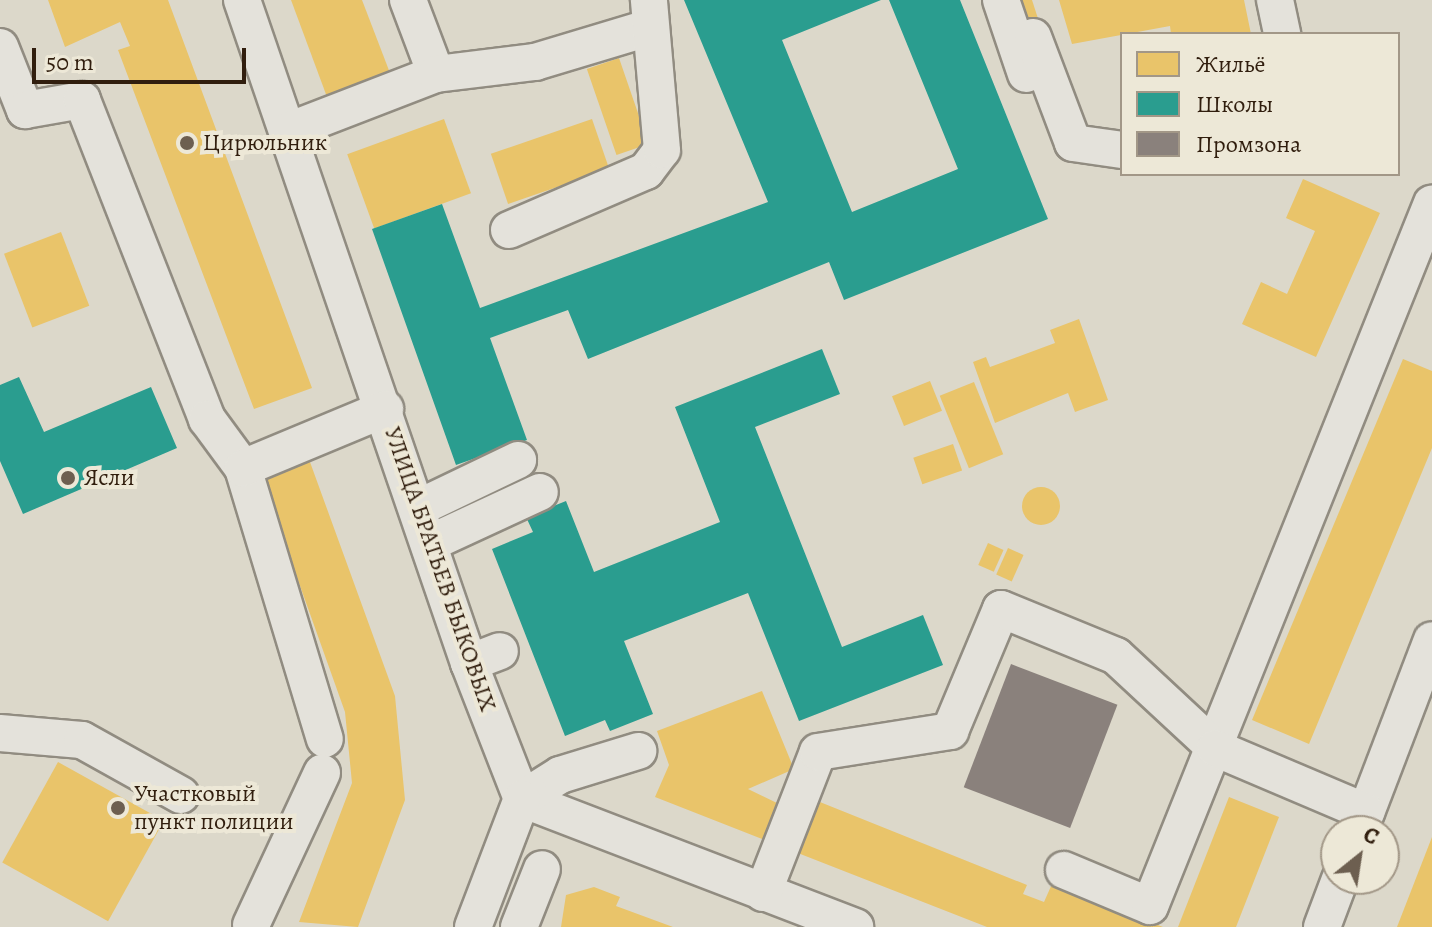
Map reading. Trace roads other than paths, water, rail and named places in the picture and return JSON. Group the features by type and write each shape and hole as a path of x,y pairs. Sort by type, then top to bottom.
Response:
{"street":[{"name":"УЛИЦА БРАТЬЕВ БЫКОВЫХ","path":"242,0 430,543 485,657 522,799"},
{"path":"408,0 436,74"},
{"path":"1001,0 1034,95 1060,111"},
{"path":"1275,0 1282,32"},
{"path":"288,131 436,74 535,62 648,14 662,150 646,171 509,230"},
{"path":"1033,37 1073,143 1120,150"},
{"path":"0,47 12,114 82,100 207,419 243,468 324,756 252,926"},
{"path":"1064,870 1150,906 1215,748 1420,281 1432,203"},
{"path":"243,468 385,409"},
{"path":"418,508 518,460"},
{"path":"430,543 540,492"},
{"path":"763,893 818,752 950,731 1001,609 1116,656 1215,748 1351,815"},
{"path":"1365,815 1432,640"},
{"path":"0,733 82,740 181,795"},
{"path":"473,927 522,799 560,775 638,751"},
{"path":"522,799 855,927"},
{"path":"519,927 542,869"},
{"path":"1322,927 1334,895"}],"place":[{"name":"Цирюльник","path":"187,143"},
{"name":"Ясли","path":"68,478"},
{"name":"Участковый пункт полиции","path":"118,808"}]}
